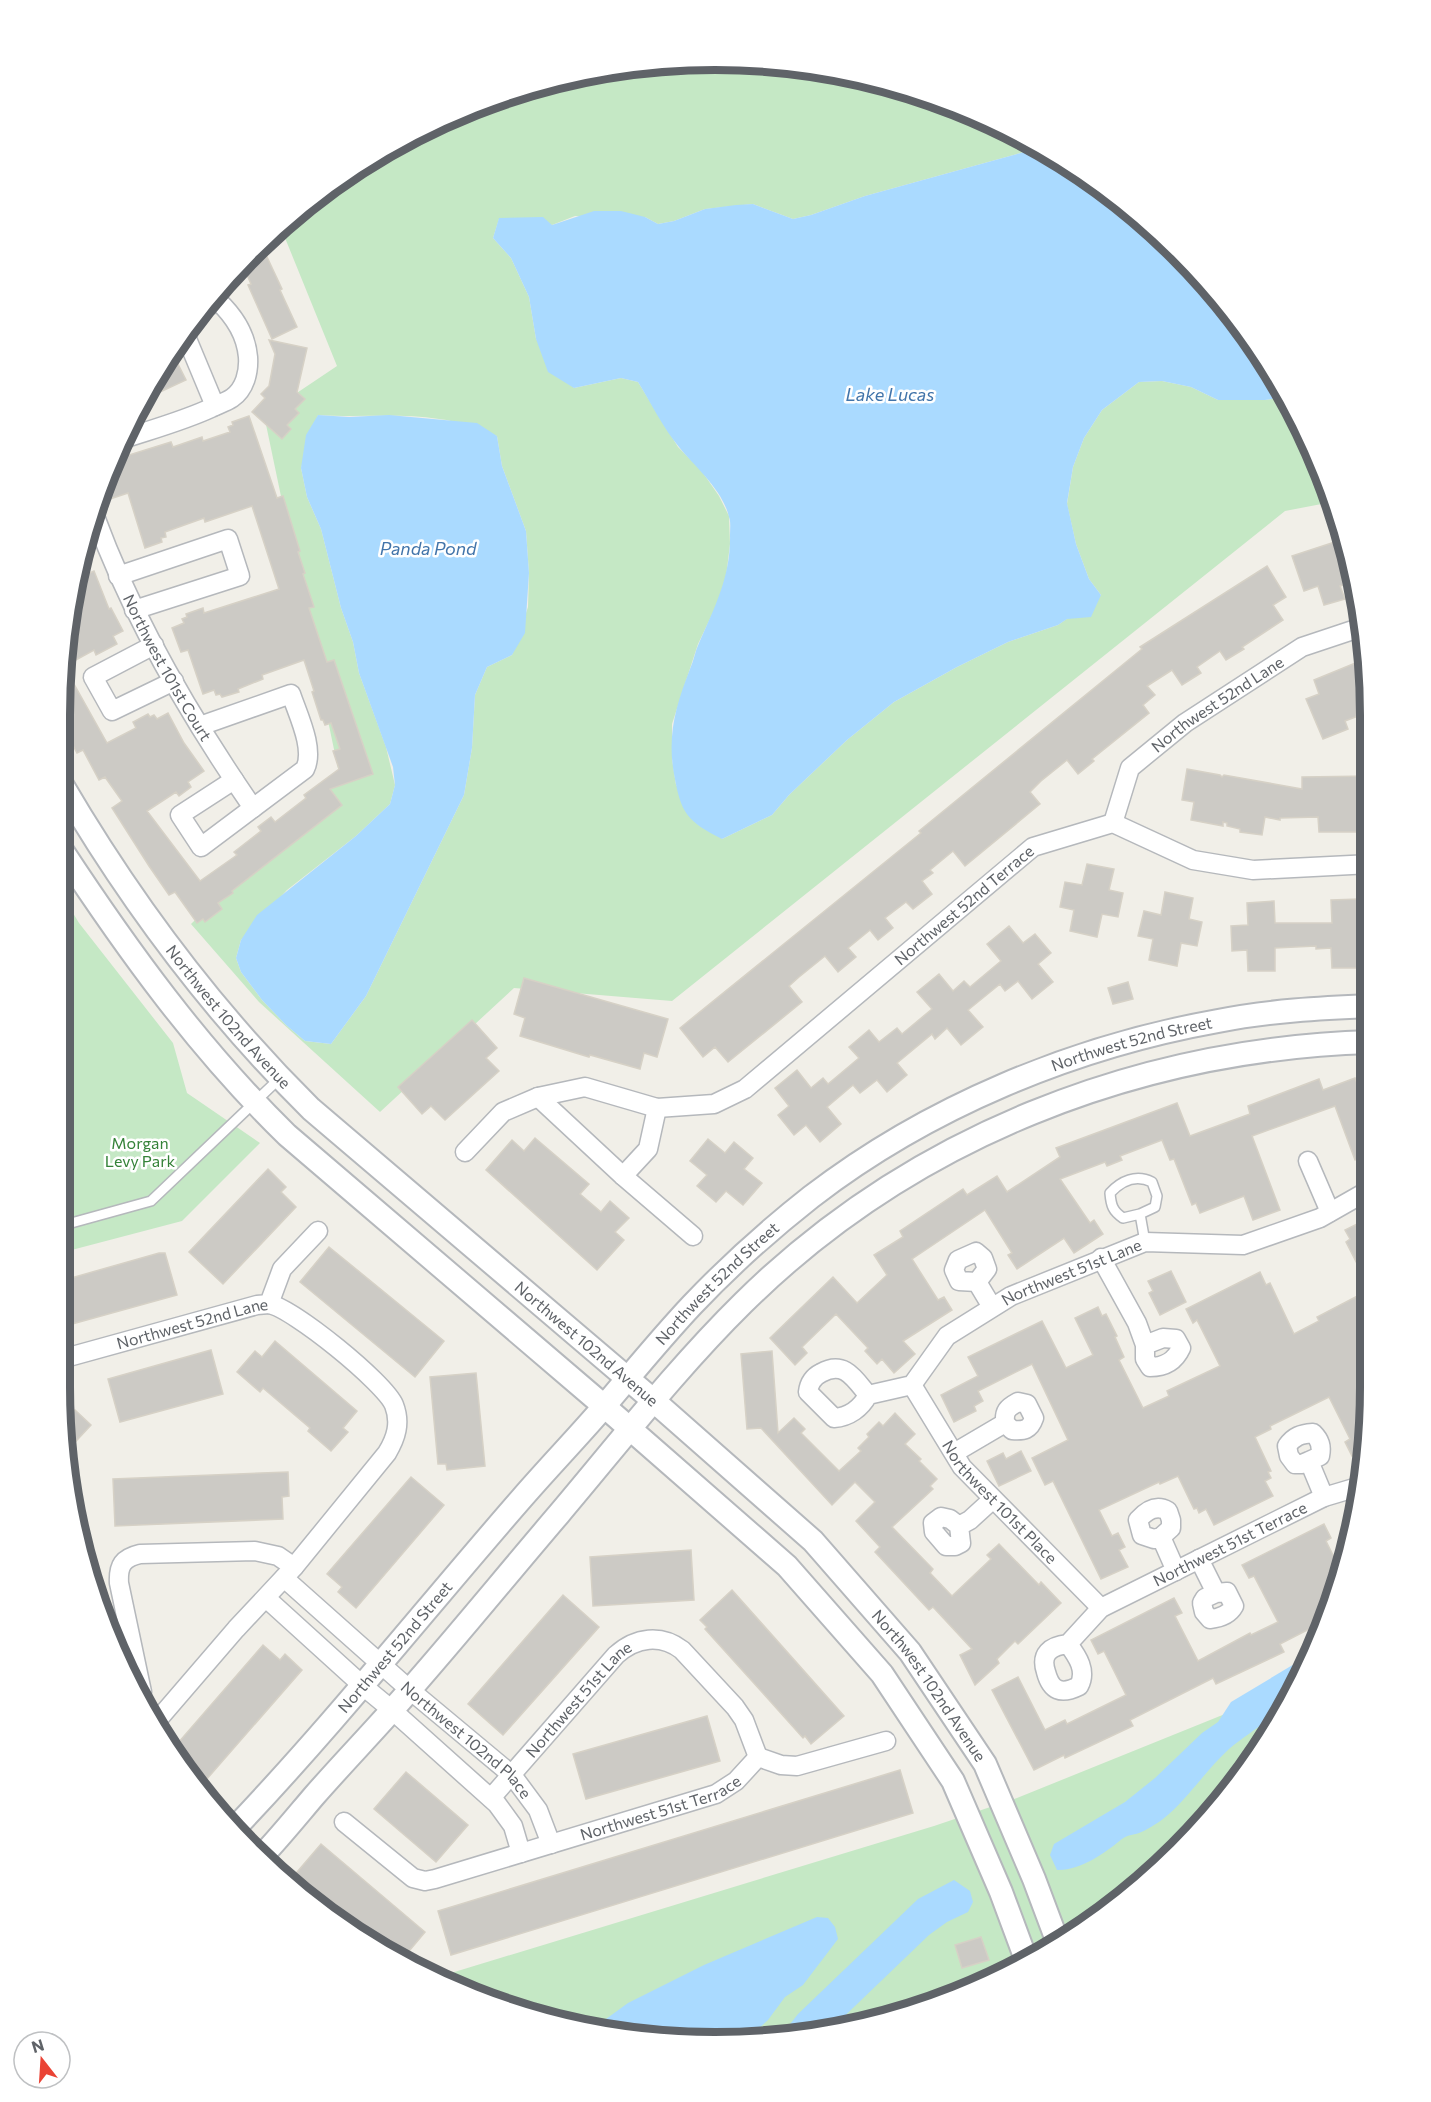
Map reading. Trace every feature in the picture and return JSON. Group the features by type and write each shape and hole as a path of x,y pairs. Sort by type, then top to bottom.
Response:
{"street":[{"path":"135,435 215,406 232,398 241,388 247,374 248,350 239,327 230,312 220,303"},
{"path":"189,343 215,406"},
{"path":"118,576 228,539 240,576 134,610"},
{"name":"Northwest 101st Court","path":"95,542 118,576 134,610 200,726 253,808"},
{"name":"Northwest 52nd Lane","path":"1113,823 1130,768 1185,723 1302,647 1355,629"},
{"path":"154,645 93,677 112,711 174,681"},
{"path":"200,726 291,694 308,744 309,762 299,775 201,847 180,815 234,780"},
{"name":"Northwest 102nd Avenue","path":"70,799 143,910 219,1009 280,1078 311,1109 654,1401 813,1541 910,1652 985,1764 1055,1935"},
{"path":"1113,823 1193,860 1253,870 1360,865"},
{"name":"Northwest 52nd Terrace","path":"465,1152 503,1112 538,1097 585,1087 657,1108 714,1104 745,1089 1033,847 1113,823"},
{"name":"Northwest 102nd Avenue","path":"70,863 108,921 171,1006 254,1102 287,1135 787,1566 882,1674 953,1782 1001,1892 1024,1953"},
{"name":"Northwest 52nd Street","path":"240,1822 293,1767 523,1496 694,1303 760,1238 815,1194 883,1148 977,1098 1091,1053 1157,1034 1251,1016 1360,1007"},
{"path":"1157,1034 1166,1068"},
{"name":"Northwest 52nd Street","path":"267,1850 410,1690 715,1331 775,1273 830,1228 905,1177 981,1135 1089,1090 1166,1068 1260,1050 1325,1043 1360,1042"},
{"path":"538,1097 623,1176 693,1236"},
{"path":"623,1176 648,1149 657,1108"},
{"path":"1308,1161 1330,1212"},
{"name":"Northwest 51st Lane","path":"912,1385 947,1336 1011,1296 1145,1242 1243,1245 1320,1218 1360,1195"},
{"name":"Northwest 52nd Lane","path":"70,1357 257,1305 269,1304 282,1269 318,1232"},
{"path":"1101,1258 1137,1323 1145,1345"},
{"path":"977,1282 992,1307"},
{"path":"161,1716 289,1573 393,1443 398,1422 390,1397 298,1317 277,1305 269,1304"},
{"path":"868,1395 912,1385"},
{"name":"Northwest 101st Place","path":"912,1385 962,1467 1101,1608"},
{"path":"954,1453 1005,1423"},
{"path":"1309,1461 1324,1497"},
{"name":"Northwest 51st Terrace","path":"1101,1608 1324,1497 1352,1489"},
{"path":"959,1526 970,1520 993,1499"},
{"path":"1161,1537 1176,1571"},
{"path":"138,1674 118,1572 122,1562 128,1557 140,1554 255,1551 278,1556 289,1573"},
{"path":"1199,1559 1216,1593"},
{"name":"Northwest 102nd Place","path":"289,1573 381,1665 512,1775 538,1810 551,1844"},
{"name":"Northwest 102nd Place","path":"266,1598 491,1798 513,1826 521,1853"},
{"path":"1068,1644 1101,1608"},
{"name":"Northwest 51st Lane","path":"491,1798 616,1655 624,1648 650,1639 673,1643 725,1696 744,1720 758,1757"},
{"path":"758,1757 781,1765 797,1767 886,1741"},
{"path":"455,1765 474,1744"},
{"name":"Northwest 51st Terrace","path":"344,1822 413,1878 425,1881 435,1880 716,1794 736,1781 758,1757"}],"lane":[{"path":"70,1223 151,1201 280,1078"},
{"path":"1136,1178 1152,1182 1157,1196 1155,1207 1140,1214 1123,1218 1114,1211 1110,1193 1118,1185 1136,1178"},
{"path":"1140,1214 1145,1242"}],"green space":[{"path":"716,70 800,76 882,92 923,105 1001,137 1027,151 865,196 793,219 753,204 705,209 674,221 658,224 645,217 575,216 552,225 525,218 499,219 493,238 511,258 529,297 536,339 574,388 621,378 638,382 678,447 701,470 719,496 729,516 730,544 726,577 719,600 698,644 672,724 672,759 676,785 722,839 772,815 789,795 847,740 894,702 1008,642 1058,625 1101,595 1089,579 1076,544 1067,504 1073,467 1084,438 1102,410 1139,382 1162,381 1191,387 1218,400 1277,398 1294,430 1324,503 1285,511 672,1001 514,988 380,1112 259,1002 191,924 340,778 264,415 337,366 284,236 357,179 393,157 469,120 549,92 631,76 673,72","holes":["318,415 409,416 446,420 497,436 502,466 526,531 529,573 528,607 512,655 487,667 475,695 472,748 464,795 366,996 331,1044 305,1041 262,1000 241,972 236,958 241,940 287,890 356,836 390,804 395,785 386,747 359,673 353,642 341,608 321,529 307,497 301,468"]},
{"name":"Morgan Levy Park","path":"70,908 79,923 173,1043 187,1093 260,1143 182,1221 70,1250"},
{"path":"1284,1690 1252,1745 1227,1779 1172,1843 1141,1871 1074,1923 1038,1945 1001,1965 923,1997 882,2010 800,2026 716,2032 673,2030 631,2026 549,2010 508,1997 449,1973 934,1826 1017,1798"}],"water":[{"name":"Lake Lucas","path":"1027,151 1074,179 1108,204 1172,259 1227,323 1252,357 1277,398 1218,400 1191,387 1162,381 1139,382 1102,410 1084,438 1073,467 1067,503 1076,544 1089,579 1101,595 1091,617 1067,619 1058,625 1008,642 894,702 847,740 789,795 772,815 722,839 693,821 683,807 674,774 672,733 681,695 725,577 730,550 730,519 726,507 715,488 668,432 638,382 621,378 574,388 548,372 536,339 529,297 511,258 493,238 499,218 543,217 552,225 594,211 621,211 645,217 658,224 674,221 705,209 753,204 793,219 865,196"},
{"name":"Panda Pond","path":"318,415 349,417 389,415 477,423 497,436 502,466 526,531 529,573 525,633 512,655 487,667 475,695 472,748 464,795 366,996 331,1044 305,1041 286,1025 262,1000 241,972 236,958 241,940 257,915 356,836 390,804 395,785 393,767 359,673 353,642 341,608 321,529 307,497 301,468 306,435"},
{"path":"1299,1661 1266,1721 1229,1749 1163,1819 1142,1832 1124,1838 1083,1864 1066,1870 1057,1870 1050,1855 1054,1844 1125,1802 1155,1778 1202,1733 1218,1722 1231,1702"},
{"path":"954,1880 970,1891 973,1902 968,1912 947,1922 929,1935 842,2019 788,2027 798,2014 918,1899"},
{"path":"817,1917 828,1918 835,1927 838,1939 803,1985 785,1997 768,2020 757,2030 716,2032 673,2030 600,2021 628,2003 704,1965"}],"building":[{"path":"262,257 263,259 267,257 297,327 272,339 248,285 251,284 246,273"},
{"path":"269,340 307,348 297,392 305,399 295,409 299,413 287,425 291,429 282,439 252,412 265,398 261,394 269,386 275,354"},
{"path":"178,364 186,380 157,394 174,365"},
{"path":"249,416 277,498 283,496 314,607 309,608 327,662 334,660 373,774 330,789 342,805 218,903 222,909 205,922 203,919 197,923 175,892 169,895 112,808 122,801 105,777 99,780 83,750 77,753 70,740 72,680 107,743 136,728 133,722 148,714 150,717 154,715 157,719 168,713 184,743 204,771 188,782 191,787 179,796 176,792 147,811 200,881 237,855 234,852 261,831 258,827 271,817 275,822 306,798 304,795 339,769 333,751 340,749 331,723 325,725 321,720 304,660 262,675 263,679 238,689 239,692 222,697 220,694 216,695 214,690 203,694 188,650 181,652 172,628 184,623 182,619 187,617 186,614 203,608 204,613 279,589 252,506 205,522 204,518 165,532 166,537 161,538 162,542 145,548 128,493 110,499 126,456 171,442 173,447 202,437 203,441 230,432 228,427 233,425 232,422"},
{"path":"1337,541 1347,584 1340,586 1345,599 1324,605 1318,586 1304,591 1292,556"},
{"path":"1267,566 1286,597 1273,605 1283,620 1226,660 1220,651 1197,667 1201,673 1182,685 1172,670 1147,686 1155,695 1143,705 1149,713 1092,759 1094,761 1078,774 1067,760 1041,781 1030,792 1040,804 965,866 953,851 930,870 933,873 922,881 932,894 913,909 906,902 885,918 893,928 878,940 870,930 848,948 856,957 838,972 825,956 799,977 789,986 802,1002 728,1062 715,1047 703,1057 680,1028 921,833 919,831 1142,649 1140,647"},
{"path":"94,571 109,609 111,608 123,631 113,636 117,644 96,655 94,650 73,662 76,631 86,574"},
{"path":"1358,662 1360,715 1345,721 1348,729 1323,739 1306,699 1319,694 1314,680"},
{"path":"1187,769 1222,777 1224,775 1302,789 1302,777 1360,776 1360,832 1319,832 1318,817 1280,818 1280,820 1265,817 1262,835 1240,832 1240,829 1227,826 1227,823 1223,822 1223,826 1191,820 1194,802 1182,800"},
{"path":"1087,864 1114,869 1109,890 1123,893 1118,917 1102,914 1097,937 1070,931 1074,910 1060,907 1065,882 1082,885"},
{"path":"1165,892 1193,898 1189,919 1202,922 1197,946 1181,943 1177,966 1149,960 1153,939 1138,936 1144,911 1161,915"},
{"path":"1359,899 1360,968 1332,968 1331,948 1316,949 1316,946 1275,948 1275,971 1248,971 1247,950 1232,951 1231,926 1248,925 1247,903 1274,901 1275,923 1332,923 1331,900"},
{"path":"1009,926 1023,943 1035,934 1051,953 1038,964 1053,982 1032,999 1018,981 1005,991 1000,984 968,1010 983,1027 961,1045 947,1028 935,1039 932,1034 897,1063 907,1075 887,1092 877,1080 860,1093 853,1085 827,1107 841,1124 820,1142 806,1125 794,1135 778,1115 789,1106 775,1088 797,1070 811,1088 823,1078 828,1084 859,1058 849,1047 869,1030 879,1042 897,1028 902,1034 932,1009 917,992 939,974 953,991 964,981 970,987 1001,961 987,944"},
{"path":"524,978 668,1019 657,1057 644,1053 640,1069 590,1055 589,1057 520,1036 525,1018 514,1014"},
{"path":"1128,982 1133,999 1113,1004 1108,988"},
{"path":"472,1020 497,1048 486,1058 499,1071 445,1120 431,1106 422,1114 398,1087"},
{"path":"1355,1078 1360,1091 1360,1159 1355,1160 1335,1106 1252,1136 1280,1210 1253,1220 1244,1196 1200,1213 1196,1203 1192,1205 1174,1159 1170,1160 1162,1140 1120,1156 1122,1160 1107,1166 1105,1162 1060,1179 1090,1223 1094,1220 1103,1234 1074,1253 1064,1238 1017,1269 1008,1255 1012,1253 985,1210 912,1259 938,1300 944,1297 952,1310 903,1341 915,1354 894,1373 882,1359 877,1364 865,1351 868,1348 836,1314 802,1347 807,1353 795,1365 770,1338 833,1277 857,1303 887,1275 874,1255 903,1237 900,1231 963,1189 967,1195 997,1176 1007,1192 1060,1157 1056,1148 1177,1103 1190,1136 1250,1114 1248,1106 1319,1079 1323,1090"},
{"path":"535,1138 589,1184 580,1194 601,1212 610,1201 629,1218 615,1232 624,1240 597,1270 486,1170 512,1140 524,1151"},
{"path":"708,1139 725,1153 734,1142 753,1158 744,1169 762,1183 743,1205 726,1191 716,1202 697,1186 707,1175 690,1161"},
{"path":"268,1169 286,1187 281,1192 296,1207 223,1284 189,1252"},
{"path":"1360,1222 1360,1269 1346,1242 1350,1239 1345,1230"},
{"path":"329,1247 444,1341 415,1377 300,1282"},
{"path":"165,1253 177,1295 70,1325 70,1278"},
{"path":"1171,1271 1186,1302 1160,1315 1149,1293 1153,1291 1148,1281"},
{"path":"1260,1272 1266,1285 1270,1283 1294,1334 1319,1321 1317,1317 1360,1295 1360,1386 1357,1454 1352,1456 1345,1442 1350,1439 1329,1397 1270,1426 1271,1429 1255,1437 1271,1471 1268,1472 1271,1478 1265,1481 1273,1496 1214,1525 1206,1509 1199,1513 1197,1508 1194,1509 1178,1476 1160,1484 1159,1482 1099,1510 1112,1536 1118,1533 1125,1547 1119,1550 1128,1567 1101,1579 1053,1481 1045,1485 1032,1458 1068,1440 1032,1364 978,1391 983,1401 974,1406 976,1411 954,1422 941,1395 978,1376 968,1357 1042,1321 1066,1368 1093,1355 1075,1318 1098,1307 1102,1316 1106,1314 1117,1336 1115,1337 1124,1357 1119,1360 1143,1408 1169,1396 1167,1391 1220,1366 1197,1320 1193,1323 1186,1309"},
{"path":"275,1341 357,1411 343,1428 348,1432 331,1451 308,1431 310,1428 263,1388 260,1392 237,1372 255,1351 262,1357"},
{"path":"211,1350 223,1394 120,1422 108,1379"},
{"path":"772,1351 778,1433 794,1418 805,1429 801,1433 839,1471 861,1451 858,1448 869,1437 867,1434 879,1422 883,1426 895,1413 915,1434 905,1444 937,1479 930,1486 933,1489 892,1527 933,1569 930,1573 952,1596 991,1559 987,1555 999,1544 1039,1585 1041,1582 1061,1603 1018,1644 1015,1641 997,1659 999,1663 975,1685 960,1655 972,1649 933,1607 929,1610 875,1552 880,1547 856,1521 875,1502 855,1482 832,1505 761,1428 747,1429 741,1354"},
{"path":"476,1373 485,1466 447,1470 446,1464 438,1464 430,1377"},
{"path":"75,1410 91,1425 73,1444 72,1429 71,1414"},
{"path":"1021,1451 1031,1471 999,1486 987,1461 1003,1453 1006,1459"},
{"path":"288,1472 289,1496 282,1497 283,1519 115,1526 113,1479"},
{"path":"411,1477 444,1505 356,1608 338,1592 342,1587 327,1574"},
{"path":"1324,1524 1331,1538 1326,1541 1336,1562 1313,1627 1280,1644 1284,1652 1216,1684 1213,1678 1130,1720 1133,1726 1034,1770 992,1690 1018,1677 1045,1730 1065,1720 1067,1724 1126,1695 1104,1651 1098,1654 1091,1640 1174,1598 1182,1613 1175,1616 1198,1661 1250,1633 1251,1635 1278,1622 1254,1576 1249,1578 1242,1565"},
{"path":"691,1550 694,1600 593,1606 590,1557"},
{"path":"732,1590 844,1716 811,1744 805,1736 803,1738 705,1629 707,1627 700,1620"},
{"path":"563,1595 599,1627 503,1735 468,1704"},
{"path":"263,1645 280,1660 285,1654 302,1670 205,1781 178,1743"},
{"path":"707,1716 720,1761 586,1799 573,1754"},
{"path":"900,1770 913,1813 451,1955 438,1911"},
{"path":"406,1772 468,1825 436,1862 374,1809"},
{"path":"321,1844 425,1932 407,1953 357,1923 295,1875"},
{"path":"981,1937 989,1960 962,1968 955,1945"}]}
